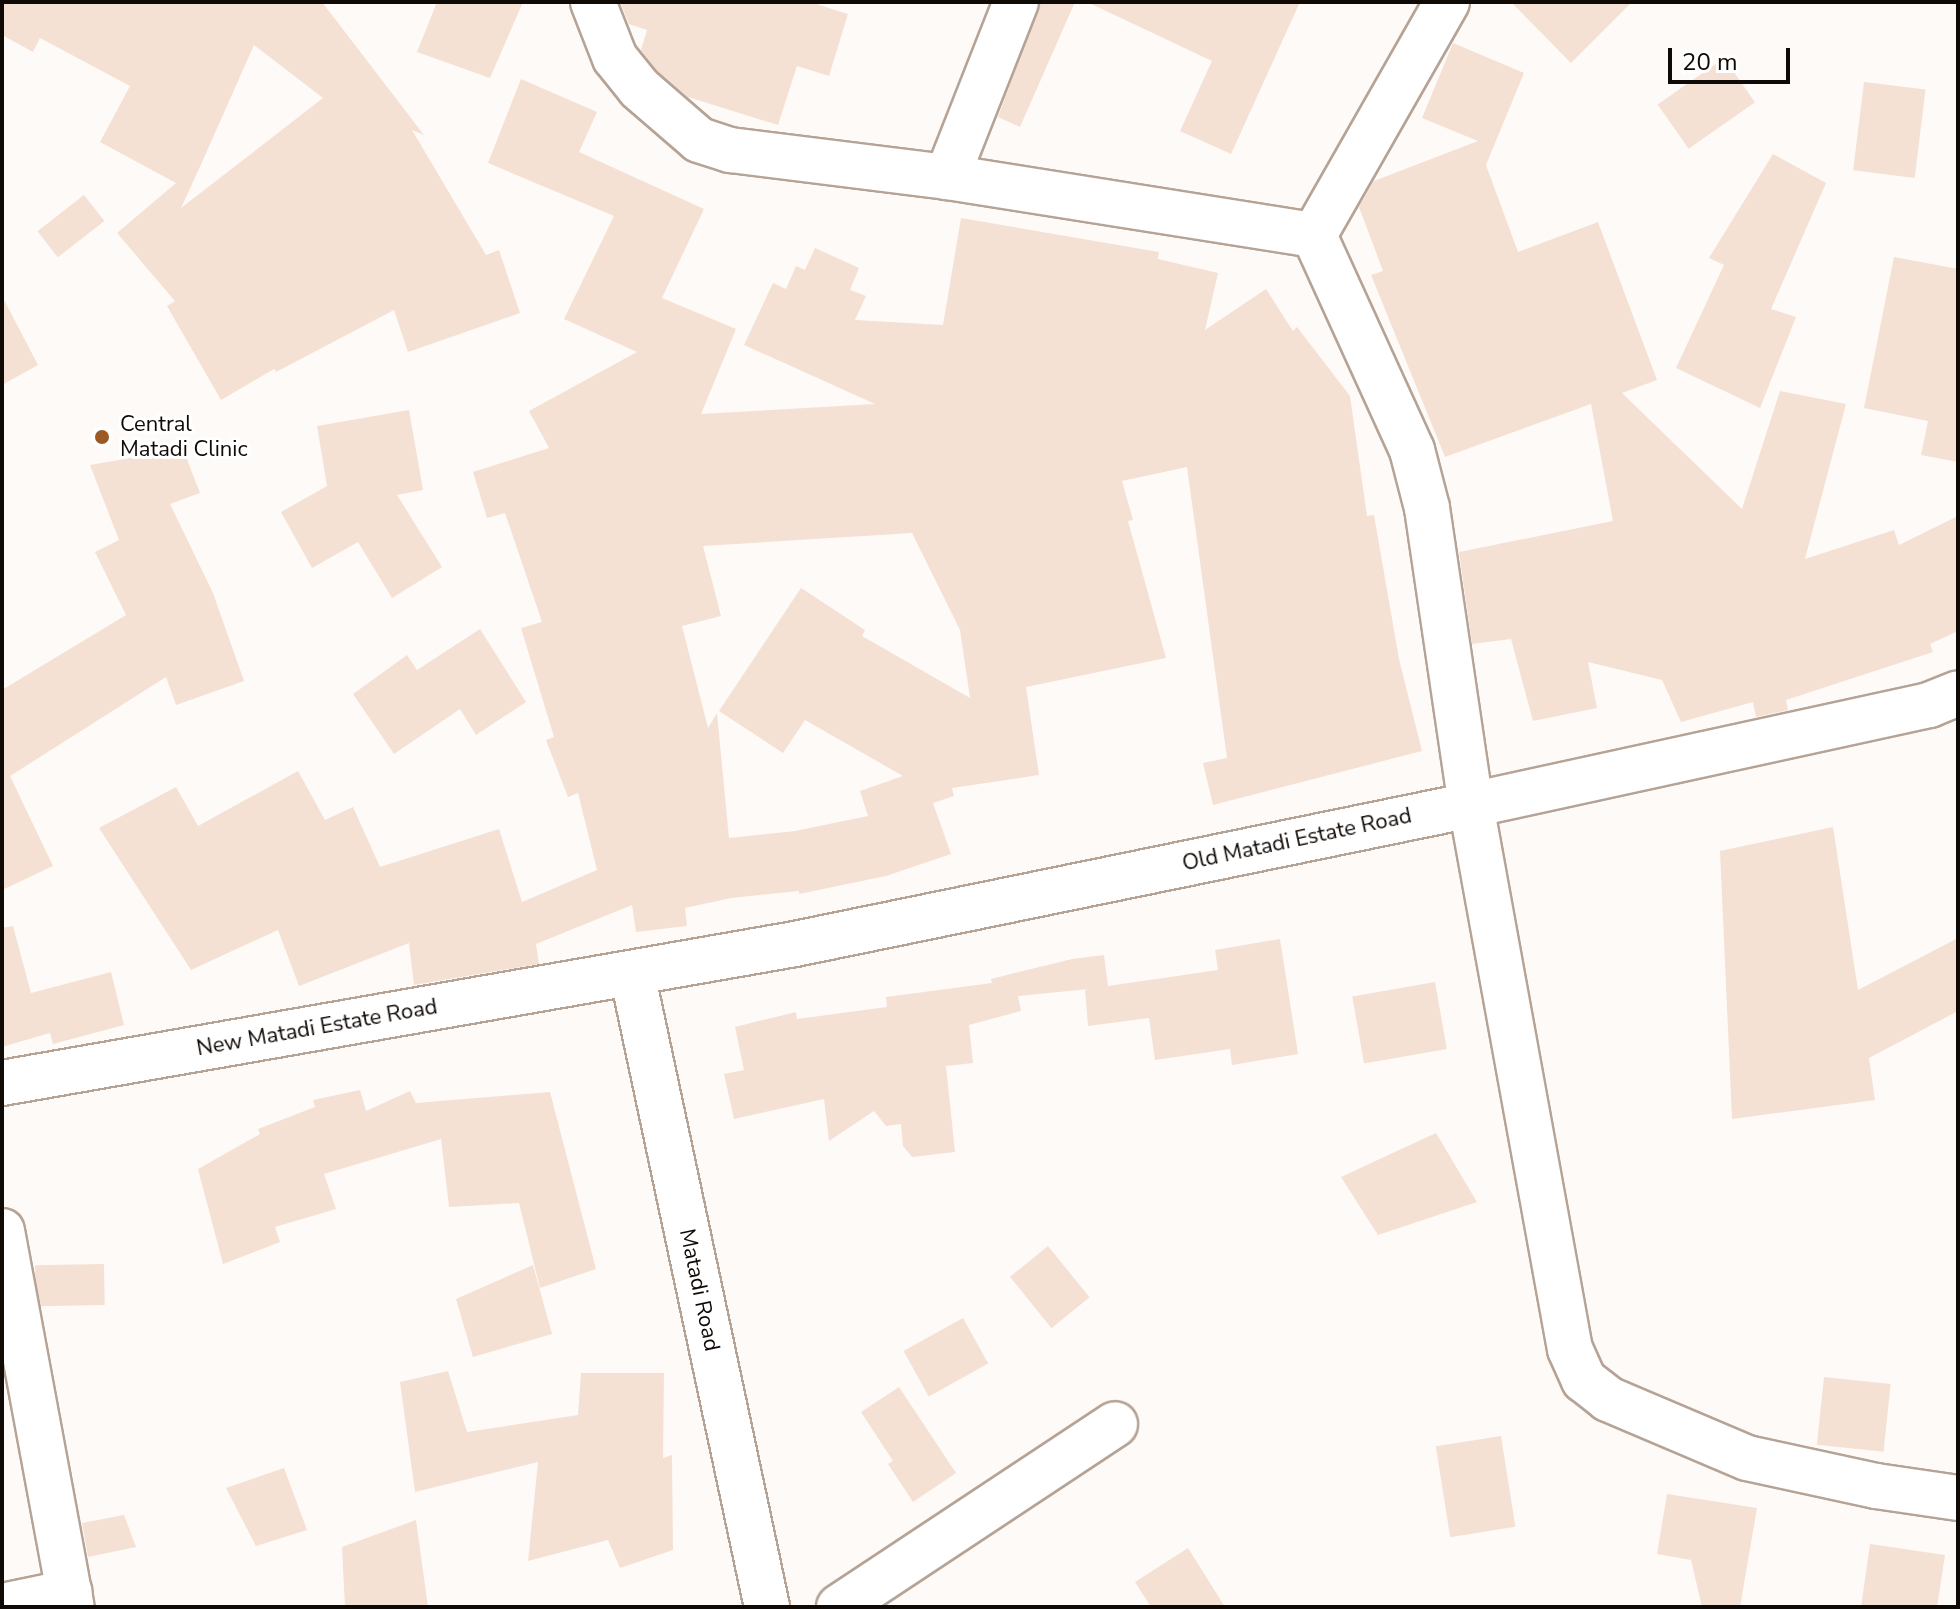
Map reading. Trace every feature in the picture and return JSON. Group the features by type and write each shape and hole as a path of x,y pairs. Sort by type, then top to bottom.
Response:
{"street":[{"path":"593,2 615,58 639,88 699,140 730,150 947,177 1314,235"},
{"path":"947,177 1016,2"},
{"path":"1314,235 1447,2"},
{"path":"1314,235 1412,450 1427,508 1471,805 1570,1349 1584,1380 1608,1399 1747,1458 1876,1486 1958,1498"},
{"name":"Old Matadi Estate Road","path":"632,973 795,944 1471,805 1929,705 1958,693"},
{"name":"New Matadi Estate Road","path":"2,1083 632,973"},
{"name":"Matadi Road","path":"632,973 767,1607"},
{"path":"2,1231 71,1599 2,1606"},
{"path":"839,1607 1115,1424"}],"building":[{"path":"2,2 322,2 424,135 412,130 486,255 499,250 520,313 408,352 394,310 276,372 274,369 221,400 167,306 175,301 117,233 176,183 100,142 130,86 40,38 33,52 2,35","holes":["254,45 323,98 181,208"]},
{"path":"437,2 523,2 490,78 417,52"},
{"path":"620,2 810,2 848,14 829,76 797,66 778,125 688,97 657,71 641,50 647,30 629,24"},
{"path":"1040,2 1075,2 1020,127 998,117"},
{"path":"1087,2 1300,2 1231,154 1180,131 1212,61"},
{"path":"1511,2 1632,2 1571,63"},
{"path":"1453,43 1524,73 1486,165 1518,252 1598,222 1657,380 1622,393 1742,509 1780,391 1846,404 1805,559 1894,530 1899,545 1958,516 1958,631 1930,644 1933,652 1786,700 1788,710 1756,717 1753,702 1681,722 1662,680 1588,662 1597,708 1533,721 1511,639 1472,644 1459,552 1613,521 1591,404 1445,457 1371,275 1383,271 1359,207 1374,181 1478,141 1422,118"},
{"path":"1724,58 1755,102 1689,149 1658,104"},
{"path":"521,79 597,112 579,152 704,209 662,298 736,329 701,414 875,404 744,345 773,283 786,289 796,266 805,270 815,248 859,268 850,290 866,296 855,320 943,325 961,218 1159,252 1158,259 1218,273 1205,330 1266,289 1293,331 1297,327 1350,396 1367,516 1374,515 1399,659 1422,751 1213,805 1203,763 1227,758 1187,467 1122,481 1133,520 1128,521 1166,658 1026,687 1039,775 952,788 954,796 933,803 951,854 886,876 799,894 799,891 731,898 685,908 687,926 636,932 632,905 536,944 539,964 414,985 409,943 299,986 278,930 191,970 99,828 176,787 198,826 298,771 325,820 353,807 380,867 499,829 522,902 597,870 578,793 568,797 546,740 554,737 521,628 542,622 505,513 487,518 473,472 549,448 529,411 637,352 564,319 614,216 488,163","holes":["912,533 960,630 970,698 862,636 865,630 801,588 719,711 783,753 805,720 903,776 860,791 868,816 795,831 729,838 717,713 708,728 682,626 721,616 703,546"]},
{"path":"1864,82 1926,90 1915,178 1853,170"},
{"path":"1773,154 1826,183 1771,309 1796,317 1760,408 1676,368 1724,265 1709,258"},
{"path":"84,195 104,221 58,257 38,231"},
{"path":"1894,257 1958,269 1958,462 1921,455 1928,421 1864,408"},
{"path":"2,296 38,365 2,385"},
{"path":"409,410 423,490 397,495 442,567 392,598 358,542 312,568 281,512 327,486 317,426"},
{"path":"183,449 200,493 170,504 213,593 244,681 176,705 166,677 10,776 53,866 2,890 2,690 126,615 95,552 119,540 90,465"},
{"path":"480,629 526,702 476,735 460,709 394,754 353,694 407,655 417,670"},
{"path":"1833,827 1858,990 1958,938 1958,1011 1869,1058 1875,1100 1732,1119 1720,851"},
{"path":"13,926 31,993 111,972 124,1025 53,1044 50,1033 2,1047 2,928"},
{"path":"1280,939 1298,1054 1232,1065 1230,1049 1155,1060 1149,1018 1088,1026 1085,990 1089,989 1018,996 1021,1011 969,1025 973,1063 946,1066 955,1152 912,1157 903,1146 901,1124 886,1126 874,1111 829,1141 824,1099 734,1119 724,1074 744,1070 735,1027 796,1012 797,1019 887,1007 886,997 992,983 991,979 1072,959 1104,955 1108,986 1218,970 1215,950"},
{"path":"1435,982 1447,1049 1364,1064 1352,997"},
{"path":"360,1090 366,1111 410,1091 416,1103 550,1092 596,1269 540,1288 519,1203 449,1207 441,1139 324,1174 336,1209 275,1227 280,1242 223,1264 198,1169 260,1134 258,1129 315,1107 313,1100"},
{"path":"1436,1133 1477,1202 1378,1235 1341,1177"},
{"path":"1048,1246 1090,1297 1051,1328 1010,1277"},
{"path":"104,1264 105,1305 36,1306 35,1265"},
{"path":"533,1265 552,1334 473,1357 456,1299"},
{"path":"963,1318 988,1363 929,1396 904,1351"},
{"path":"448,1371 467,1432 578,1415 581,1373 664,1373 663,1458 672,1455 673,1550 620,1568 608,1540 528,1561 538,1462 415,1492 400,1382"},
{"path":"1824,1377 1891,1384 1884,1452 1817,1445"},
{"path":"899,1387 956,1473 913,1502 888,1464 893,1461 861,1412"},
{"path":"1501,1436 1515,1527 1450,1537 1436,1446"},
{"path":"284,1468 307,1530 256,1546 226,1488"},
{"path":"1667,1494 1757,1508 1740,1607 1702,1607 1691,1560 1657,1554"},
{"path":"124,1515 136,1547 88,1557 82,1523"},
{"path":"416,1520 428,1607 345,1607 342,1547"},
{"path":"1870,1544 1945,1555 1937,1607 1861,1607"},
{"path":"1188,1548 1225,1607 1151,1607 1135,1582"}],"place":[{"name":"Central Matadi Clinic","path":"102,437"}]}
